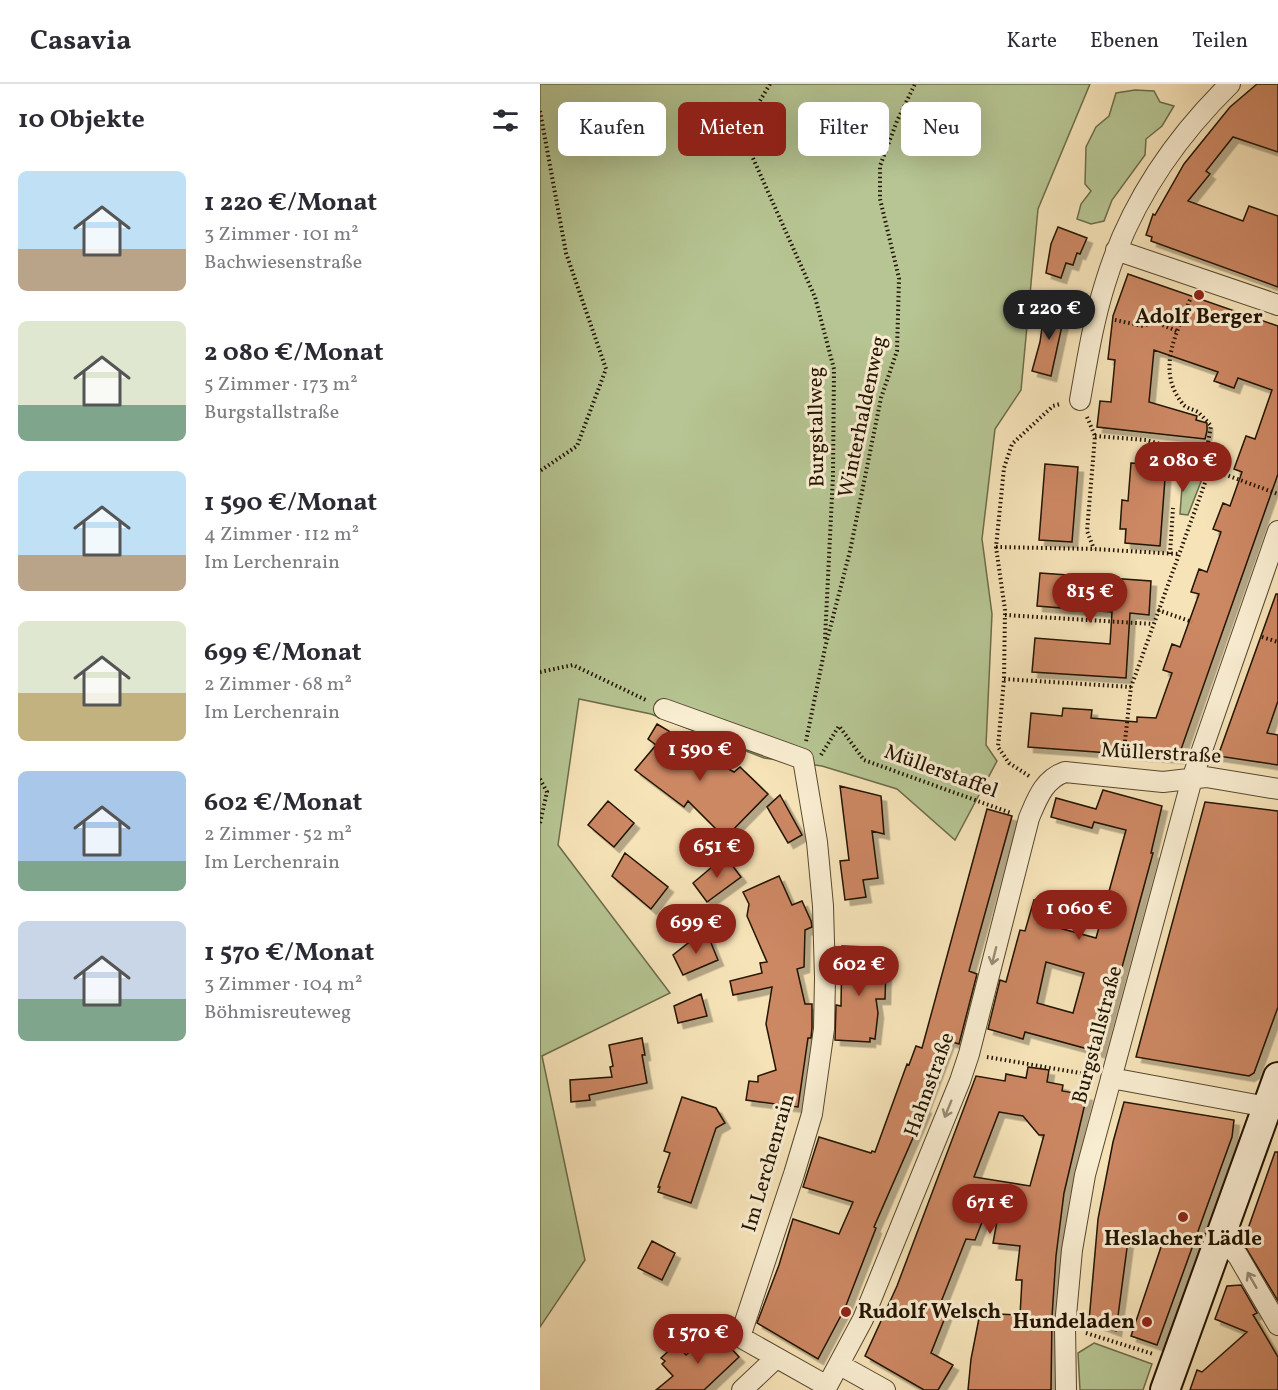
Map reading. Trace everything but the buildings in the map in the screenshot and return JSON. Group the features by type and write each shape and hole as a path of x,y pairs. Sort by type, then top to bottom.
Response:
{"street":[{"path":"1080,400 1097,314 1116,250 1137,205 1164,162 1196,120 1230,84"},
{"path":"1116,250 1278,305"},
{"name":"Burgstallstraße","path":"1066,1390 1065,1326 1072,1250 1086,1175 1192,778 1278,531"},
{"path":"664,709 803,759"},
{"name":"Im Lerchenrain","path":"803,759 817,842 823,906 824,1029 812,1114 740,1336 826,1388"},
{"name":"Müllerstraße","path":"1046,785 1057,775 1065,772 1163,782 1206,777 1278,789"},
{"name":"Hahnstraße","path":"826,1388 863,1319 969,1054 1029,818 1039,794 1046,785"},
{"path":"1166,1390 1220,1242 1273,1108 1278,1077"},
{"path":"1111,1078 1273,1108"},
{"path":"1220,1242 1229,1246 1238,1256 1278,1325"},
{"path":"742,1390 776,1358"},
{"path":"840,1365 885,1390"}],"path":[{"name":"Burgstallweg","path":"770,84 749,119 748,147 815,297 834,369 833,475 825,648"},
{"name":"Winterhaldenweg","path":"803,759 825,648 850,551 881,398 897,351 899,278 880,199 880,166 897,121 915,84"},
{"path":"540,111 566,253 606,369 577,446 540,471"},
{"path":"1095,436 1146,440 1202,456 1206,454 1210,426 1198,412 1183,405 1175,391 1169,370 1170,348 1198,278"},
{"path":"1097,314 1143,326 1155,322 1177,331"},
{"path":"1021,772 1009,763 999,747 1004,679 1005,615 996,547 1004,468 1012,444 1053,406 1080,400 1095,436 1087,531 1094,549"},
{"path":"1122,778 1131,687 1210,469 1278,494"},
{"path":"1170,554 1173,508"},
{"path":"996,547 1178,554"},
{"path":"1158,610 1192,622"},
{"path":"1005,615 1153,624"},
{"path":"540,672 573,665 664,709"},
{"path":"1004,679 1131,687"},
{"name":"Müllerstaffel","path":"803,759 822,755 839,726 864,760 985,805 1029,818"},
{"path":"540,779 547,792 540,823"},
{"path":"969,1054 1111,1078"},
{"path":"1065,1326 1176,1362"}],"green space":[{"path":"540,84 1090,84 1038,209 1021,390 995,429 982,539 992,614 986,745 997,761 955,840 897,789 822,766 764,758 651,714 579,699 558,845 670,993 542,1056 585,1260 540,1327"},
{"path":"1135,90 1154,91 1160,102 1174,106 1162,126 1146,139 1145,155 1112,200 1104,221 1091,224 1077,219 1081,204 1091,191 1085,184 1086,147 1096,127 1109,116 1116,93"},
{"path":"1183,474 1202,479 1188,515 1180,514"},
{"path":"1094,1343 1152,1364 1143,1390 1080,1390 1078,1353"}],"place":[{"name":"Adolf Berger","path":"1199,295"},
{"name":"Heslacher Lädle","path":"1183,1217"},
{"name":"Rudolf Welsch","path":"846,1312"},
{"name":"Hundeladen","path":"1147,1322"}]}
